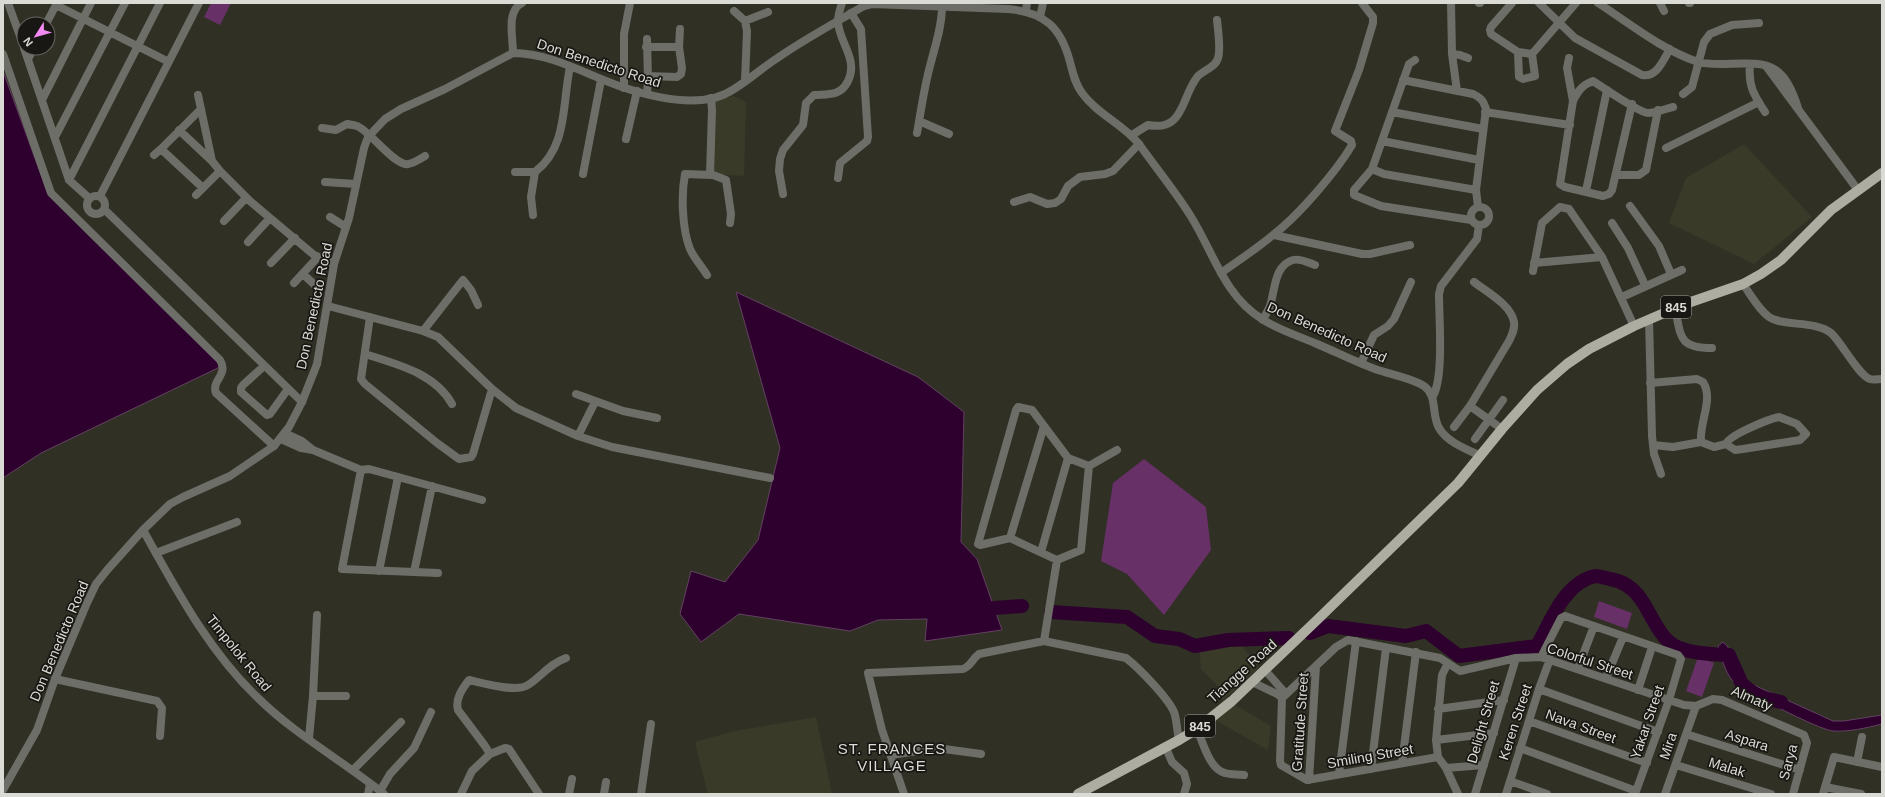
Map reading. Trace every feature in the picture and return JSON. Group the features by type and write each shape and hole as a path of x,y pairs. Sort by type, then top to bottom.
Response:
{"main road":[{"name":"845","path":"1481,456 1502,429 1537,390 1567,364 1589,349 1649,319 1675,308 1743,284 1761,274 1781,260 1831,210 1858,190 1881,177"},
{"name":"Tiangge Road","path":"1078,794 1166,748 1197,729 1252,682 1316,621 1458,482 1481,456"}],"street":[{"path":"8,3 16,25"},
{"path":"12,13 17,3"},
{"path":"42,100 91,3"},
{"path":"55,137 125,3"},
{"path":"69,180 160,3"},
{"path":"100,196 199,3"},
{"path":"624,88 624,34 630,3"},
{"path":"784,194 779,171 780,159 783,150 803,125 806,103 814,95 837,94 845,88 851,76 851,63 838,22 842,3"},
{"path":"1040,16 1043,3"},
{"path":"1220,273 1274,234 1306,203 1352,145 1351,142 1335,131 1359,70 1373,23 1373,17 1362,3"},
{"path":"1451,3 1452,54 1457,91"},
{"path":"1512,3 1490,30 1491,34 1518,52 1532,54"},
{"path":"1539,3 1576,38 1642,75 1648,76 1654,73 1670,49"},
{"path":"1518,52 1519,77 1523,79 1535,76 1532,54 1576,3"},
{"path":"1598,3 1670,49 1700,62 1766,66 1858,190"},
{"path":"1660,3 1664,11"},
{"path":"50,16 57,4 137,47 169,62"},
{"path":"513,53 512,14 519,4"},
{"name":"Don Benedicto Road","path":"3,790 37,730 55,679 96,584 142,530 170,504 230,476 274,446 283,436 302,402 316,364 328,306 334,264 346,228 364,148 369,136 384,119 401,109 444,89 513,53 523,53 549,59 624,88 671,99 699,101 733,90 777,58 862,7 872,4 1026,7 1054,28 1062,39 1067,50 1076,84 1082,94 1132,135 1139,144 1190,215 1211,252 1220,273 1234,293 1250,311 1263,320 1361,363 1424,386 1433,396"},
{"path":"917,133 930,66 936,50 942,19 942,6"},
{"path":"734,11 745,21 748,35 745,81"},
{"path":"745,21 768,12"},
{"path":"838,178 840,163 867,141 868,137 861,29 851,14"},
{"path":"1132,135 1148,125 1158,127 1167,125 1175,118 1198,76 1211,67 1218,58 1217,20"},
{"path":"1683,94 1692,87 1700,62 1704,42 1710,34 1732,25 1759,23"},
{"path":"648,76 677,77 681,74 682,68 679,47 680,28"},
{"path":"647,93 647,43 679,47"},
{"path":"3,54 51,193 220,360 223,369 222,374 215,385 216,393 274,446"},
{"path":"1452,54 1468,58"},
{"path":"27,56 69,180 89,198"},
{"path":"1569,58 1567,68 1573,101 1560,184 1565,187 1603,196 1609,194 1612,190 1617,175 1632,104"},
{"path":"1416,60 1409,64 1372,169 1354,190 1354,195 1381,206 1471,220 1479,226"},
{"path":"1750,65 1749,79 1752,90 1765,112"},
{"path":"515,172 535,172 547,162 559,138 566,103 570,67"},
{"path":"583,174 601,80"},
{"path":"1403,80 1480,97 1484,102 1485,112 1476,190 1478,207"},
{"path":"1573,101 1579,89 1585,84 1593,81 1648,113 1672,107"},
{"path":"1586,191 1607,90"},
{"path":"626,140 637,91"},
{"path":"198,95 212,161"},
{"path":"710,175 711,98"},
{"path":"1666,148 1759,102"},
{"path":"154,155 201,109"},
{"path":"1617,175 1640,175 1646,170 1658,110"},
{"path":"1392,112 1483,129"},
{"path":"1485,112 1570,125"},
{"path":"919,121 949,134"},
{"path":"322,128 336,130 347,124 360,127 387,150 396,161 402,164 408,164 425,156"},
{"path":"179,130 212,161 220,172 246,198 318,257 334,264"},
{"path":"1382,141 1479,160"},
{"path":"1014,202 1030,197 1047,204 1055,203 1061,199 1068,186 1080,177 1105,174 1113,171 1139,144"},
{"path":"161,149 203,188"},
{"path":"1372,169 1384,174 1476,190"},
{"path":"196,195 220,172"},
{"path":"533,215 531,197 535,172"},
{"path":"707,275 690,249 684,219 682,189 685,174 710,175 726,180 731,214 730,223"},
{"path":"326,182 356,184"},
{"path":"89,198 93,196 100,196"},
{"path":"89,198 87,207 91,212 98,213 104,209 105,202 100,196"},
{"path":"224,221 246,198"},
{"path":"1630,206 1659,246 1671,274"},
{"path":"1471,220 1471,212 1478,207 1486,209 1489,216 1487,223 1479,226"},
{"path":"1602,257 1533,267 1542,223 1560,207 1571,211 1602,257 1622,297 1634,326"},
{"path":"104,209 302,402"},
{"path":"330,217 346,228"},
{"path":"248,242 270,218"},
{"path":"1612,224 1628,248 1646,285"},
{"path":"1479,226 1477,239 1441,286 1439,294 1439,373 1436,390 1433,396 1435,416 1438,427 1454,442 1481,456"},
{"path":"1274,234 1362,254 1370,254 1410,244"},
{"path":"272,263 295,238"},
{"path":"294,283 318,257"},
{"path":"1263,320 1270,308 1275,283 1281,269 1292,260 1298,260 1315,265"},
{"path":"1622,297 1682,270"},
{"path":"303,274 318,288"},
{"path":"423,331 463,280 471,290 478,305"},
{"path":"1361,363 1374,335 1388,326 1394,319 1411,282"},
{"path":"1454,427 1470,406 1509,341 1514,323 1507,309 1474,282"},
{"path":"1743,284 1762,311 1770,317 1814,326 1829,332 1840,343 1863,375 1870,379 1882,379"},
{"path":"328,306 423,331 438,338 492,389 516,408 578,436 612,447 770,478"},
{"path":"1675,308 1681,335 1684,340 1690,346 1698,348 1712,348"},
{"path":"370,317 361,379 365,384 437,443 459,459 471,457 473,454 492,389"},
{"path":"1649,319 1650,383 1654,454 1661,474"},
{"path":"365,354 414,370 444,392 452,404"},
{"path":"264,366 243,385 241,392 267,415 270,414 288,389"},
{"path":"1650,383 1697,379 1703,382 1708,392 1700,434 1701,442"},
{"path":"576,394 623,411 657,418"},
{"path":"1475,439 1503,400"},
{"path":"578,436 595,402"},
{"path":"1470,406 1502,429"},
{"path":"1018,407 1032,410 1068,458 1089,466 1081,550 1057,560 1010,538 980,545 978,544 1018,407"},
{"path":"1654,445 1673,447 1701,442 1714,447 1726,444 1730,438 1757,424 1779,417 1796,424 1806,434 1800,440 1743,449 1735,450 1726,444"},
{"path":"1010,538 1044,426"},
{"path":"283,436 301,448 313,450 362,470 369,469 482,500"},
{"path":"1089,466 1117,450"},
{"path":"1041,552 1068,458"},
{"path":"362,470 342,569 438,573"},
{"path":"379,570 398,477"},
{"path":"414,572 432,486"},
{"path":"156,553 237,522"},
{"name":"Timpolok Road","path":"142,530 200,627 240,680 272,711 382,792"},
{"path":"1044,641 1057,560"},
{"path":"309,738 313,696 316,615"},
{"path":"1541,657 1563,617 1594,626 1652,647 1638,690"},
{"path":"1578,668 1594,626"},
{"path":"1606,678 1623,637"},
{"path":"904,794 882,730 868,672 963,669 968,667 979,654 1044,641 1126,658 1136,666 1168,702 1174,712 1179,740"},
{"path":"1284,696 1336,647 1352,641 1340,774"},
{"name":"Colorful Street","path":"1352,641 1416,652 1440,658 1460,671 1516,658 1541,657 1578,668 1684,705"},
{"name":"Yakar Street","path":"1636,792 1669,700 1681,659 1678,655 1652,647"},
{"path":"1371,768 1386,648"},
{"path":"1402,763 1416,652"},
{"path":"490,754 458,710 458,698 469,680 508,688 524,687 552,664 566,658"},
{"name":"Delight Street","path":"1475,794 1516,658"},
{"name":"Keren Street","path":"1506,794 1550,660"},
{"path":"1448,663 1442,675 1436,740 1438,757 1446,768 1458,794"},
{"name":"Gratitude Street","path":"1308,780 1316,666"},
{"path":"1265,670 1284,696 1281,765 1308,780"},
{"path":"55,679 157,701 162,708 160,736"},
{"path":"1252,682 1284,696"},
{"path":"1539,690 1658,732"},
{"path":"313,696 346,696"},
{"name":"Almaty","path":"1684,705 1696,706 1714,699 1722,700 1800,733 1806,738"},
{"path":"1438,709 1504,700"},
{"name":"Mira","path":"1666,794 1696,706"},
{"path":"382,792 390,774 414,748 431,712"},
{"name":"Nava Street","path":"1529,721 1647,763"},
{"path":"352,770 401,722"},
{"path":"641,794 651,724"},
{"path":"1197,729 1209,759 1214,766 1224,773 1244,775"},
{"path":"1436,740 1494,733"},
{"name":"Aspara","path":"1686,734 1800,770"},
{"path":"1857,762 1862,737"},
{"name":"Sarya","path":"1793,794 1807,743 1806,738"},
{"path":"461,794 472,771 490,754 505,748 509,748 539,794"},
{"path":"891,755 937,748 981,754"},
{"path":"1166,748 1172,762 1184,773 1187,784 1184,794"},
{"path":"1520,748 1636,792"},
{"name":"Smiling Street","path":"1308,780 1438,757"},
{"path":"1861,794 1824,790 1834,757 1882,768"},
{"path":"1446,768 1484,765"},
{"name":"Malak","path":"1676,765 1771,794"},
{"path":"569,794 572,779"},
{"path":"1510,781 1547,794"},
{"path":"604,794 606,782"},
{"path":"368,794 370,784"}],"shaded area":[{"path":"211,3 231,3 220,25 204,17"},
{"path":"3,71 48,194 222,366 41,453 3,478"},
{"path":"734,96 746,102 744,176 712,174 712,102"},
{"path":"1744,144 1812,217 1754,264 1669,223 1686,178"},
{"path":"736,292 918,377 964,412 961,542 977,559 1002,630 925,641 927,619 878,620 850,631 739,614 701,642 680,614 691,571 725,582 758,540 780,448"},
{"path":"1144,459 1206,507 1211,550 1164,615 1127,574 1101,561 1113,483"},
{"path":"1599,601 1632,613 1627,629 1594,617"},
{"path":"1239,642 1259,667 1223,701 1216,684 1201,669 1199,647"},
{"path":"1723,642 1733,655 1739,672 1745,681 1833,721 1844,721 1882,715 1882,724 1851,730 1833,731 1813,724 1781,709 1738,685 1732,680 1725,668 1718,646"},
{"path":"1698,657 1714,663 1702,697 1686,691"},
{"path":"1235,705 1271,726 1268,750 1215,720"},
{"path":"816,717 832,794 708,794 695,742 730,732"}],"waterway":[{"path":"1310,633 1328,626 1406,636 1426,631 1459,656 1537,646 1553,615 1567,595 1575,586 1584,580 1599,576 1619,581 1634,591 1644,603 1663,636 1668,641 1681,649 1689,651 1706,654 1729,655 1742,684 1758,697 1781,702"},
{"path":"994,608 1022,606"},
{"path":"1051,612 1127,617 1155,636 1179,639 1195,646 1228,640 1289,638"}],"district":[{"name":"ST. FRANCES VILLAGE","path":"892,758"}]}
